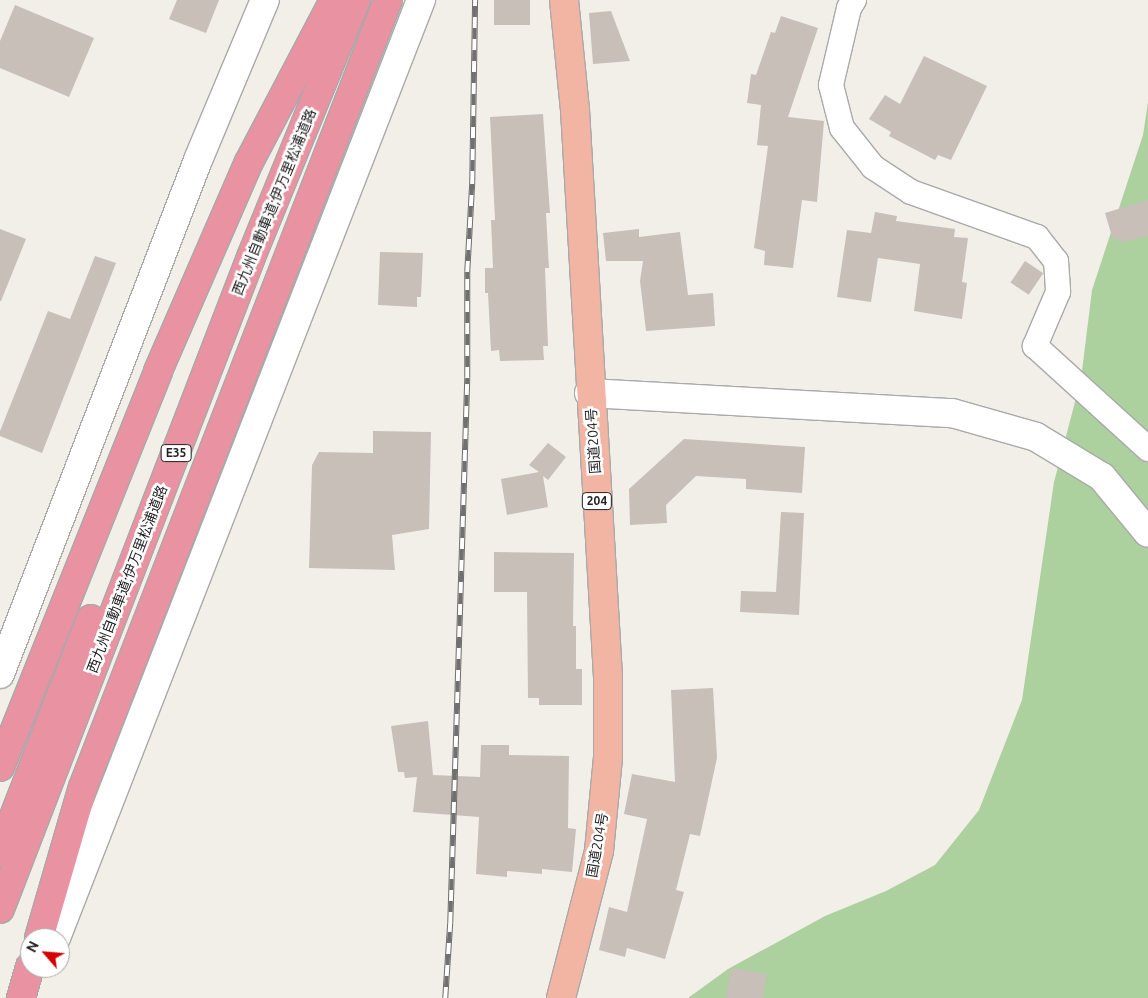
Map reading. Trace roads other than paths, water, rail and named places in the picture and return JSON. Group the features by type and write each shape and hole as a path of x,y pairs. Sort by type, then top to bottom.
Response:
{"highway":[{"path":"0,767 162,362 249,162 334,0"},
{"name":"西九州自動車道;伊万里松浦道路","path":"0,852 231,262 338,0"},
{"name":"西九州自動車道;伊万里松浦道路","path":"0,909 248,266 356,0"},
{"path":"42,928 83,787 388,0"},
{"name":"国道204号","path":"561,998 599,851 608,758 608,677 589,393 575,110 564,0"},
{"path":"21,998 27,978"}],"street":[{"path":"0,674 198,160 265,0"},
{"path":"60,928 421,0"},
{"path":"854,0 849,8 831,85 842,128 873,168 911,192 1037,237 1056,261 1058,292 1035,346 1148,449"},
{"path":"589,393 952,413 1036,437 1102,477 1148,533"},
{"path":"33,998 40,978"}],"railway":[{"path":"445,998 450,923 467,378 467,272 472,182 475,0"}]}
